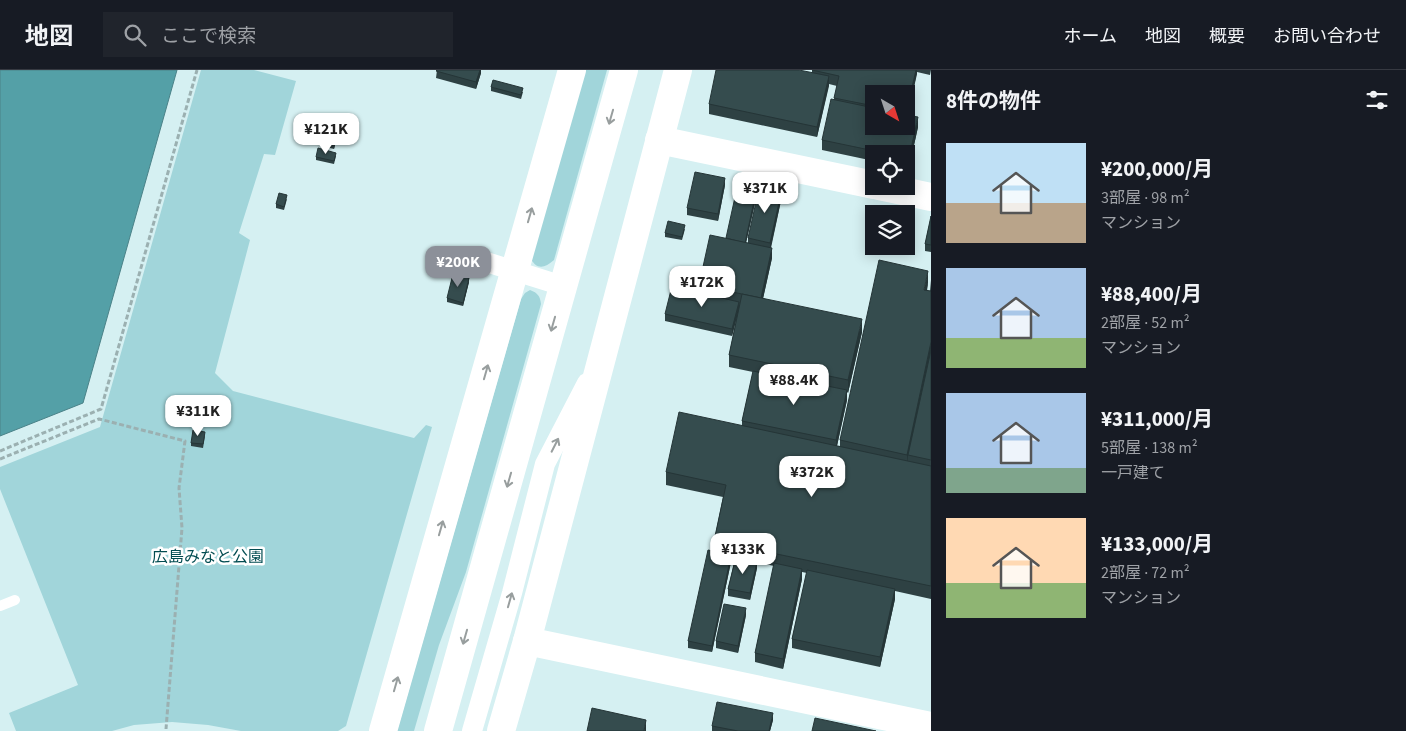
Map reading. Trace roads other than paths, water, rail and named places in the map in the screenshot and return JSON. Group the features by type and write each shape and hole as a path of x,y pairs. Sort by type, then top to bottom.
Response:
{"street":[{"path":"383,731 572,70"},
{"path":"438,731 624,70"},
{"path":"501,731 527,641 678,70"},
{"path":"659,140 865,183"},
{"path":"915,194 931,197"},
{"path":"480,260 563,286"},
{"path":"472,731 512,593 545,464 604,348"},
{"path":"527,641 931,726"}],"lane":[{"path":"0,606 15,600"}],"park label":[{"name":"広島みなと公園","path":"208,557"}]}
